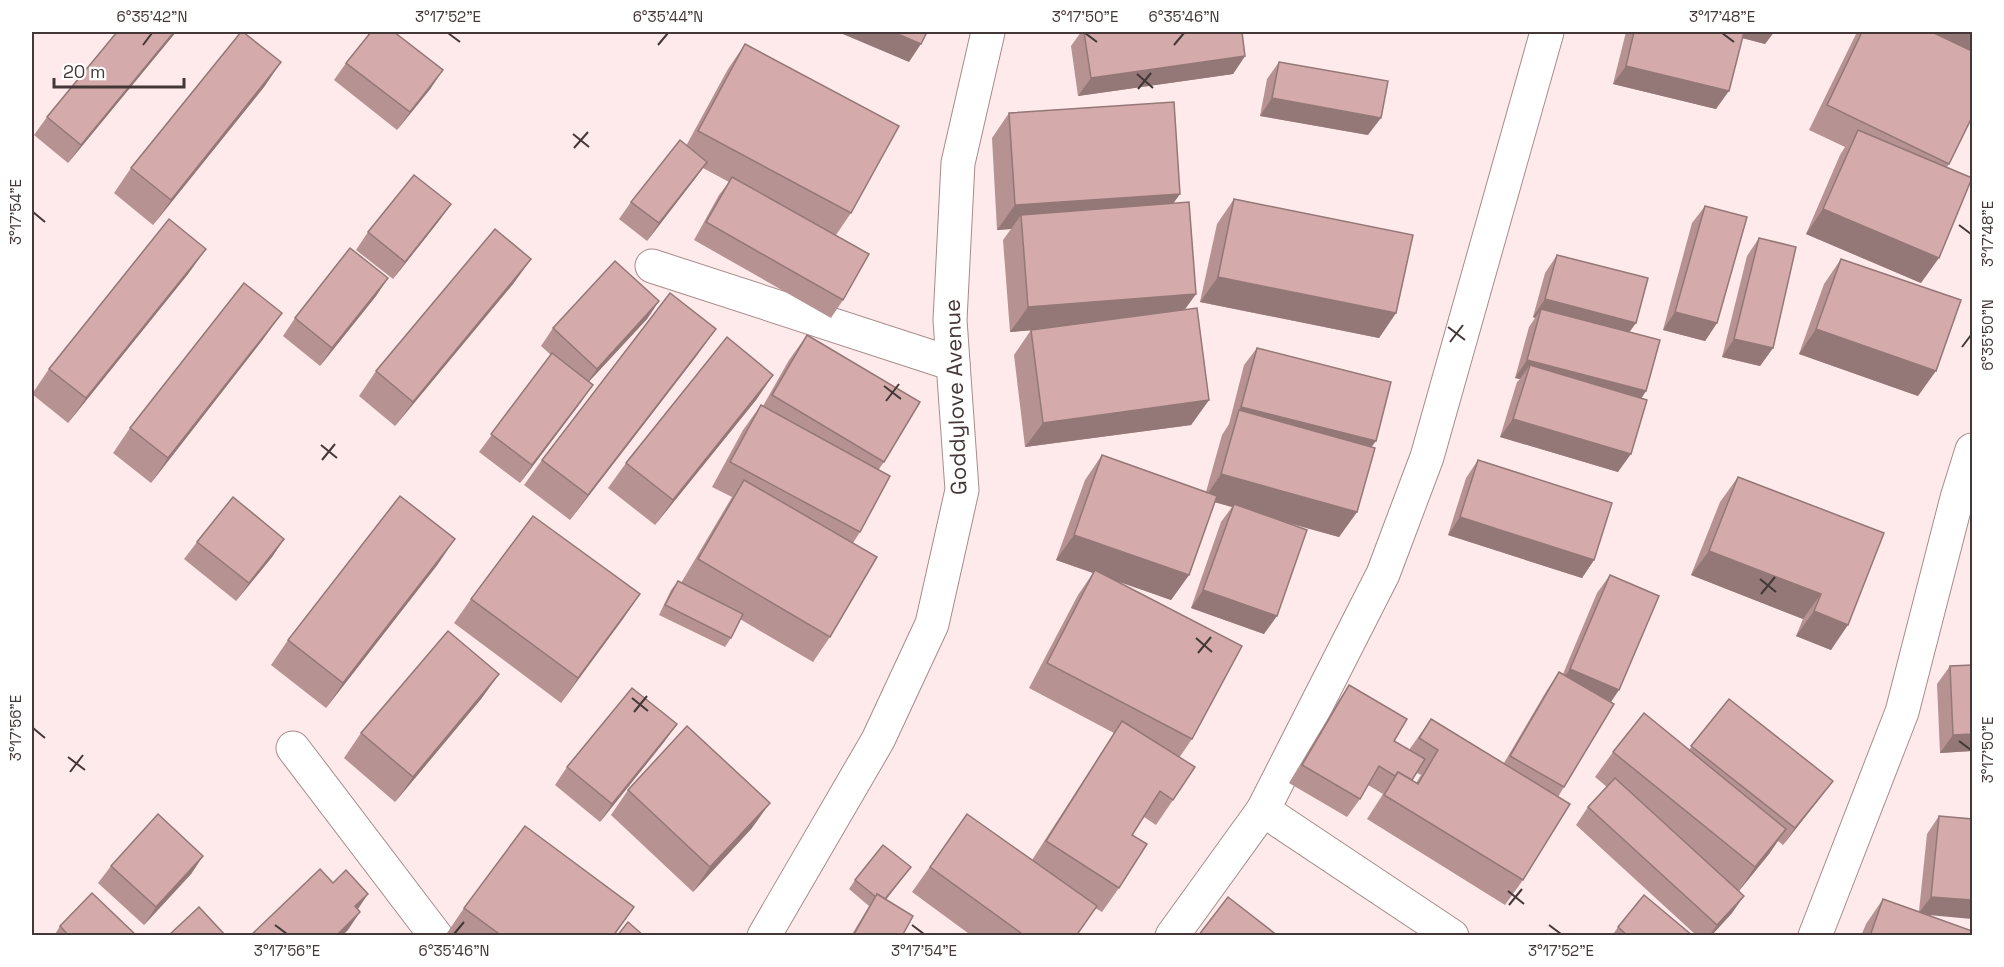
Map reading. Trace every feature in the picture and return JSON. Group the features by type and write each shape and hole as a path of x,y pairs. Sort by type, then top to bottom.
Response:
{"street":[{"name":"Goddylove Avenue","path":"764,936 878,740 932,624 962,490 950,320 958,163 988,32"},
{"path":"1173,936 1263,810 1383,574 1427,457 1547,32"},
{"path":"652,266 952,364"},
{"path":"1815,936 1902,712 1957,498 1972,450"},
{"path":"292,748 436,936"},
{"path":"1263,810 1452,936"}],"building":[{"path":"117,32 174,32 81,145 47,117"},
{"path":"241,32 281,62 171,200 131,168"},
{"path":"371,32 394,32 443,70 410,112 346,63"},
{"path":"893,32 927,32 921,44"},
{"path":"1084,32 1242,32 1245,56 1091,78"},
{"path":"1634,32 1744,32 1729,91 1626,66"},
{"path":"1862,32 1932,32 1972,51 1972,117 1949,164 1827,105"},
{"path":"745,44 899,126 851,213 698,131"},
{"path":"1279,62 1388,81 1381,118 1272,98"},
{"path":"1174,102 1180,194 1015,205 1009,113"},
{"path":"1858,130 1972,178 1939,258 1823,209"},
{"path":"680,140 707,162 659,223 631,202"},
{"path":"414,175 451,204 405,262 368,232"},
{"path":"732,177 869,254 843,300 706,222"},
{"path":"1234,199 1413,235 1396,313 1218,277"},
{"path":"1189,202 1196,294 1028,307 1021,215"},
{"path":"1705,206 1747,217 1717,323 1675,312"},
{"path":"169,219 206,249 86,398 49,369"},
{"path":"495,229 531,259 413,402 376,371"},
{"path":"1759,238 1796,247 1773,348 1734,339"},
{"path":"350,248 388,278 332,348 295,318"},
{"path":"1557,255 1648,278 1636,323 1545,299"},
{"path":"1841,259 1961,300 1936,371 1816,329"},
{"path":"615,261 659,301 597,369 553,328"},
{"path":"244,283 282,313 168,458 130,428"},
{"path":"670,293 716,329 588,495 542,460"},
{"path":"1197,308 1209,400 1043,423 1031,330"},
{"path":"1541,309 1660,340 1646,391 1527,360"},
{"path":"807,335 920,402 884,462 772,395"},
{"path":"727,337 773,375 673,500 626,463"},
{"path":"1257,348 1391,382 1376,441 1241,407"},
{"path":"552,353 593,385 532,465 491,434"},
{"path":"1530,365 1647,400 1631,454 1513,419"},
{"path":"761,405 890,476 860,532 730,462"},
{"path":"1239,410 1375,448 1357,512 1221,474"},
{"path":"1102,455 1217,496 1189,575 1074,535"},
{"path":"1478,460 1612,503 1594,560 1460,517"},
{"path":"1738,477 1884,533 1848,625 1814,611 1821,594 1709,551"},
{"path":"744,480 877,557 830,637 698,559"},
{"path":"400,496 455,539 343,683 288,640"},
{"path":"233,497 284,539 249,583 197,542"},
{"path":"1234,504 1307,530 1277,616 1203,590"},
{"path":"533,516 640,594 578,678 471,599"},
{"path":"1095,570 1242,646 1192,739 1047,663"},
{"path":"1610,575 1659,596 1619,690 1570,669"},
{"path":"678,581 743,614 731,638 665,605"},
{"path":"448,631 499,674 413,777 361,733"},
{"path":"1972,665 1972,734 1953,735 1950,666"},
{"path":"1559,672 1614,704 1564,787 1510,756"},
{"path":"1349,685 1407,719 1394,741 1425,759 1412,780 1398,772 1395,776 1379,766 1360,799 1302,765"},
{"path":"632,688 677,724 612,804 567,767"},
{"path":"1729,699 1833,781 1795,828 1691,746"},
{"path":"1644,713 1786,829 1755,867 1613,752"},
{"path":"1431,719 1570,804 1523,880 1384,795 1398,772 1418,784 1438,750 1419,738"},
{"path":"1122,721 1195,767 1173,800 1160,791 1132,835 1147,844 1119,888 1046,841"},
{"path":"687,726 770,803 710,867 628,790"},
{"path":"1615,778 1744,896 1717,925 1588,807"},
{"path":"158,814 203,856 156,907 111,866"},
{"path":"967,814 1097,906 1076,936 1025,936 930,867"},
{"path":"1939,816 1972,819 1972,900 1931,897"},
{"path":"525,826 634,907 613,936 502,936 464,908"},
{"path":"883,845 911,867 885,899 877,894 876,897 855,880"},
{"path":"320,869 333,883 346,870 368,894 355,906 360,912 336,936 250,936"},
{"path":"92,893 137,936 69,936 60,926"},
{"path":"877,894 913,916 902,936 853,936"},
{"path":"1644,895 1693,936 1628,936 1618,927"},
{"path":"1228,897 1278,936 1198,936"},
{"path":"1883,899 1972,931 1972,936 1870,936"},
{"path":"199,907 226,936 168,936"},
{"path":"628,922 644,936 617,936"}]}
